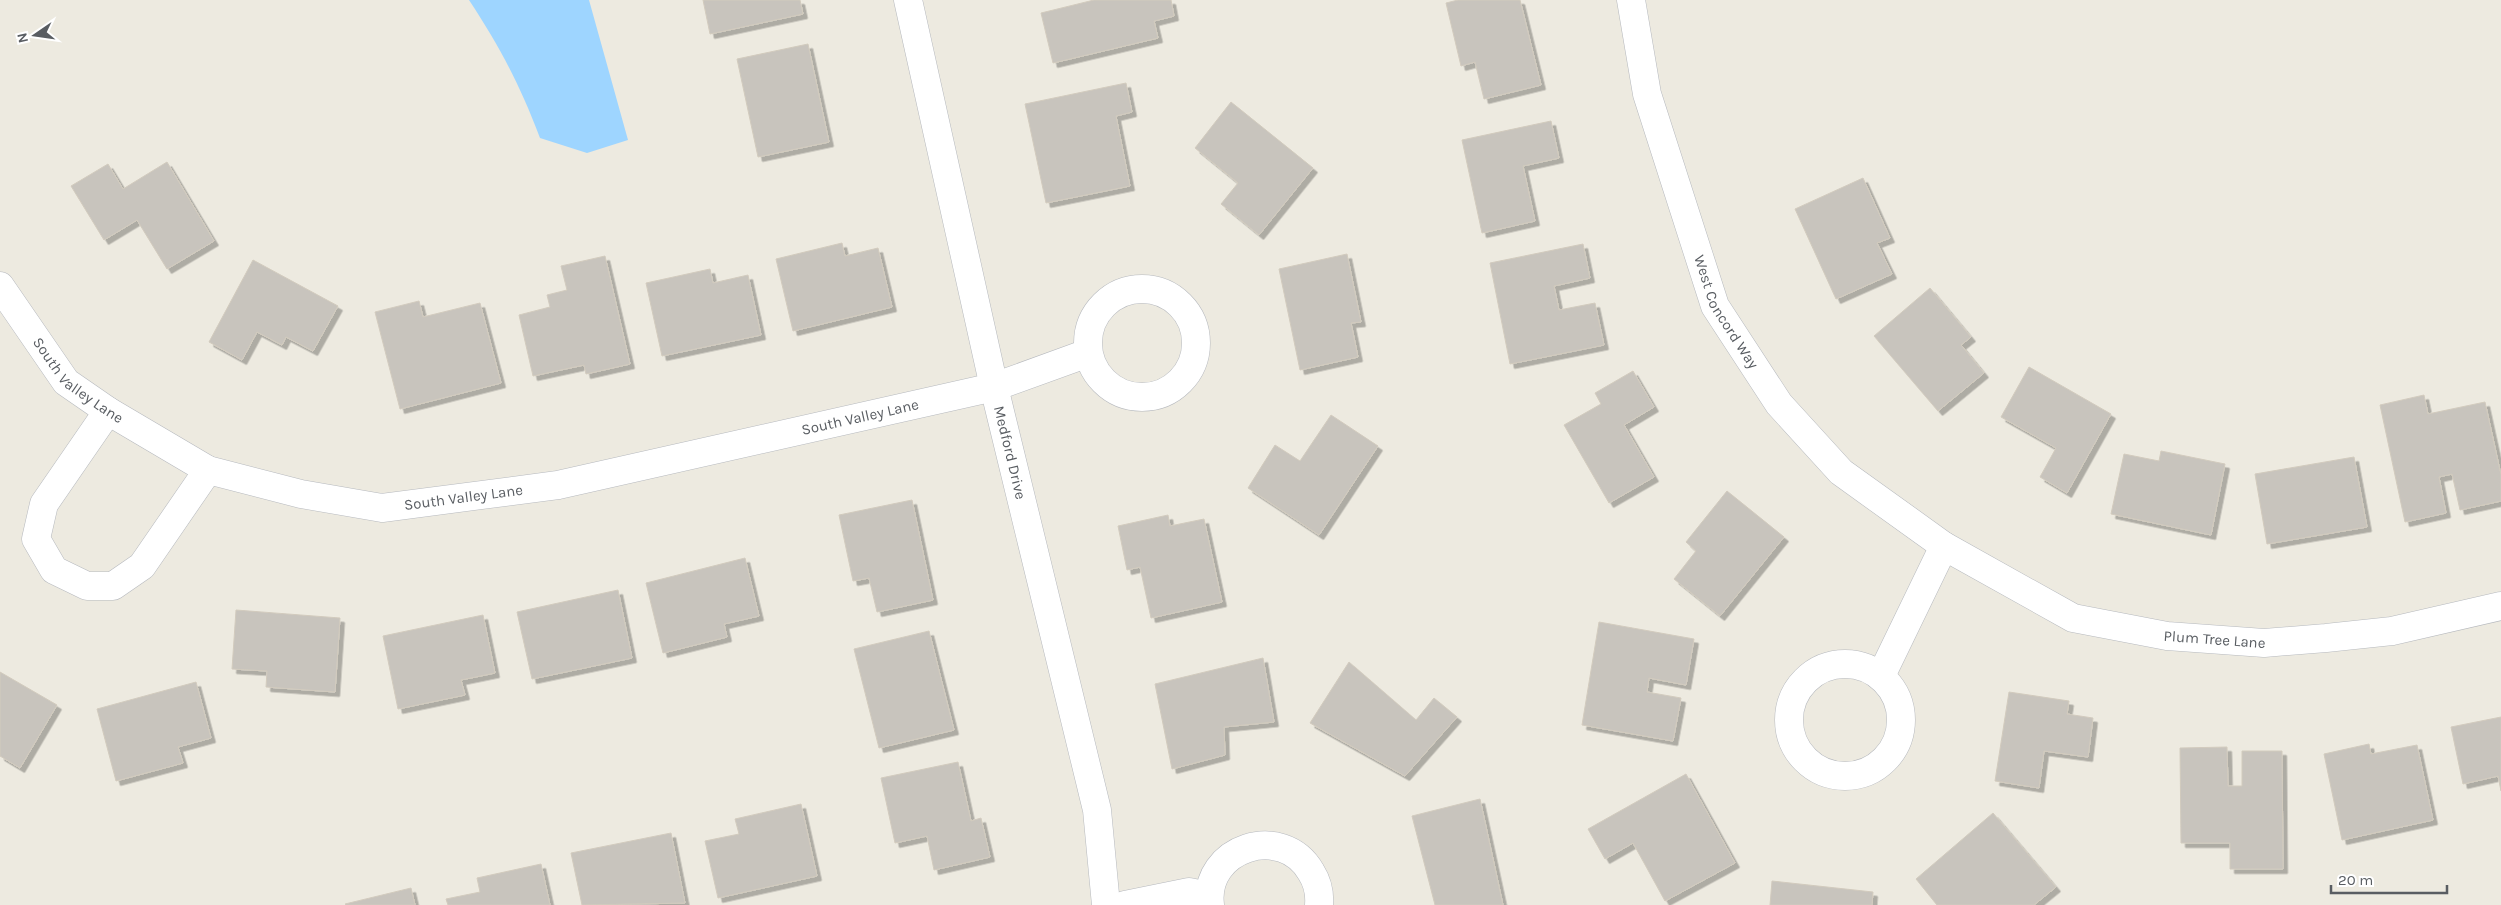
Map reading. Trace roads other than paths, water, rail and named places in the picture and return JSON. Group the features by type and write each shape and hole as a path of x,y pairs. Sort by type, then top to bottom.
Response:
{"street":[{"name":"Medford Drive","path":"908,0 994,387 1097,810 1106,905"},
{"name":"West Concord Way","path":"1631,0 1647,94 1715,306 1779,404 1841,472 1944,546"},
{"name":"South Valley Lane","path":"0,286 66,382 108,411 208,470 300,494 382,508 558,485 994,387 1088,353"},
{"path":"108,411 44,504 36,539 54,570 87,586 113,586 142,566 208,470"},
{"name":"Plum Tree Lane","path":"1944,546 2073,618 2167,636 2264,643 2326,638 2392,631 2501,606"},
{"path":"1880,676 1944,546"},
{"path":"1833,664 1863,666 1880,676 1893,691 1900,710 1901,722 1898,741 1880,764 1855,776 1827,774 1806,762 1790,738 1788,716 1793,698 1805,680 1820,668 1833,664"},
{"path":"1125,905 1190,892 1210,901 1210,887 1218,869 1239,850 1262,844 1277,846 1295,853 1307,864 1317,881 1319,905"}],"water":[{"path":"469,0 589,0 628,140 587,153 540,138 509,67"}]}
